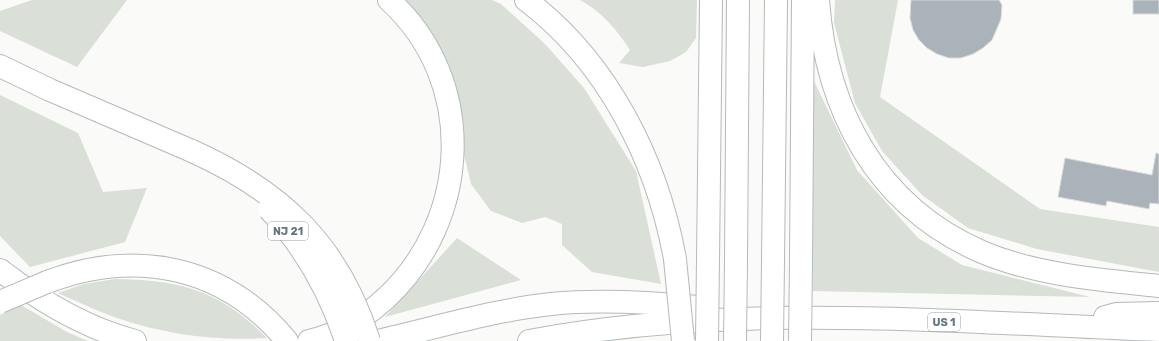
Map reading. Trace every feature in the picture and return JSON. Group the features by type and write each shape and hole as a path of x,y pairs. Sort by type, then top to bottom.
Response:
{"highway":[{"path":"309,341 331,334 359,319 398,286 413,268 430,242 447,197 453,150 451,121 444,89 437,68 424,43 407,18 389,0"},
{"path":"526,0 559,29 579,51 603,82 632,128 656,184 666,215 674,259 683,341"},
{"path":"707,341 711,0"},
{"path":"735,341 738,0"},
{"path":"772,341 776,0"},
{"path":"800,341 803,0"},
{"path":"818,0 826,58 834,90 845,118 876,170 897,193 921,215 966,244 982,252 1019,264 1081,276 1159,286"},
{"name":"NJ 21","path":"0,66 50,90 192,151 220,167 244,186 286,228 318,277 336,313 346,341"},
{"path":"192,151 254,184 280,202 302,223 322,248 346,285 369,341"},
{"path":"0,302 60,277 88,269 122,265 158,267 187,273 230,291 267,319 287,341"},
{"path":"0,270 34,294 76,319 104,331 135,341"},
{"path":"378,341 529,307 587,301 640,302 824,318"},
{"path":"1065,327 1116,314 1159,313"},
{"name":"US 1","path":"577,341 669,323 724,319 824,318 1159,330"},
{"path":"530,341 585,330 669,323"}],"shaded area":[{"path":"32,0 127,0 77,67 0,31 0,11"},
{"path":"402,0 492,0 501,4 545,44 584,88 636,171 661,284 592,272 562,245 562,224 545,217 522,223 491,211 471,184 462,146 456,91 437,41"},
{"path":"580,0 697,0 696,38 686,52 670,61 643,67 619,63 630,50 620,35 602,16"},
{"path":"835,0 898,0 880,97 1040,209 1159,227 1159,272 1037,249 968,228 922,195 882,151 855,103 834,23"},
{"path":"811,75 857,170 918,238 962,265 1090,297 813,291"},
{"path":"0,95 78,133 103,192 147,188 125,242 30,267 0,236"},
{"path":"457,238 521,280 385,317"},
{"path":"115,279 160,282 179,285 198,291 232,309 267,338 229,339 174,333 138,325 89,307 58,293 84,284"},
{"path":"21,305 67,332 88,341 0,341 0,315"}],"building":[{"path":"911,0 999,0 1002,5 1001,19 992,40 983,48 973,54 961,58 949,58 937,54 927,48 919,40 913,30 910,18"},
{"path":"1133,0 1159,0 1159,14 1133,14"},
{"path":"1156,153 1159,154 1159,204 1150,203 1149,209 1107,201 1106,206 1058,197 1065,158 1152,175"}]}
